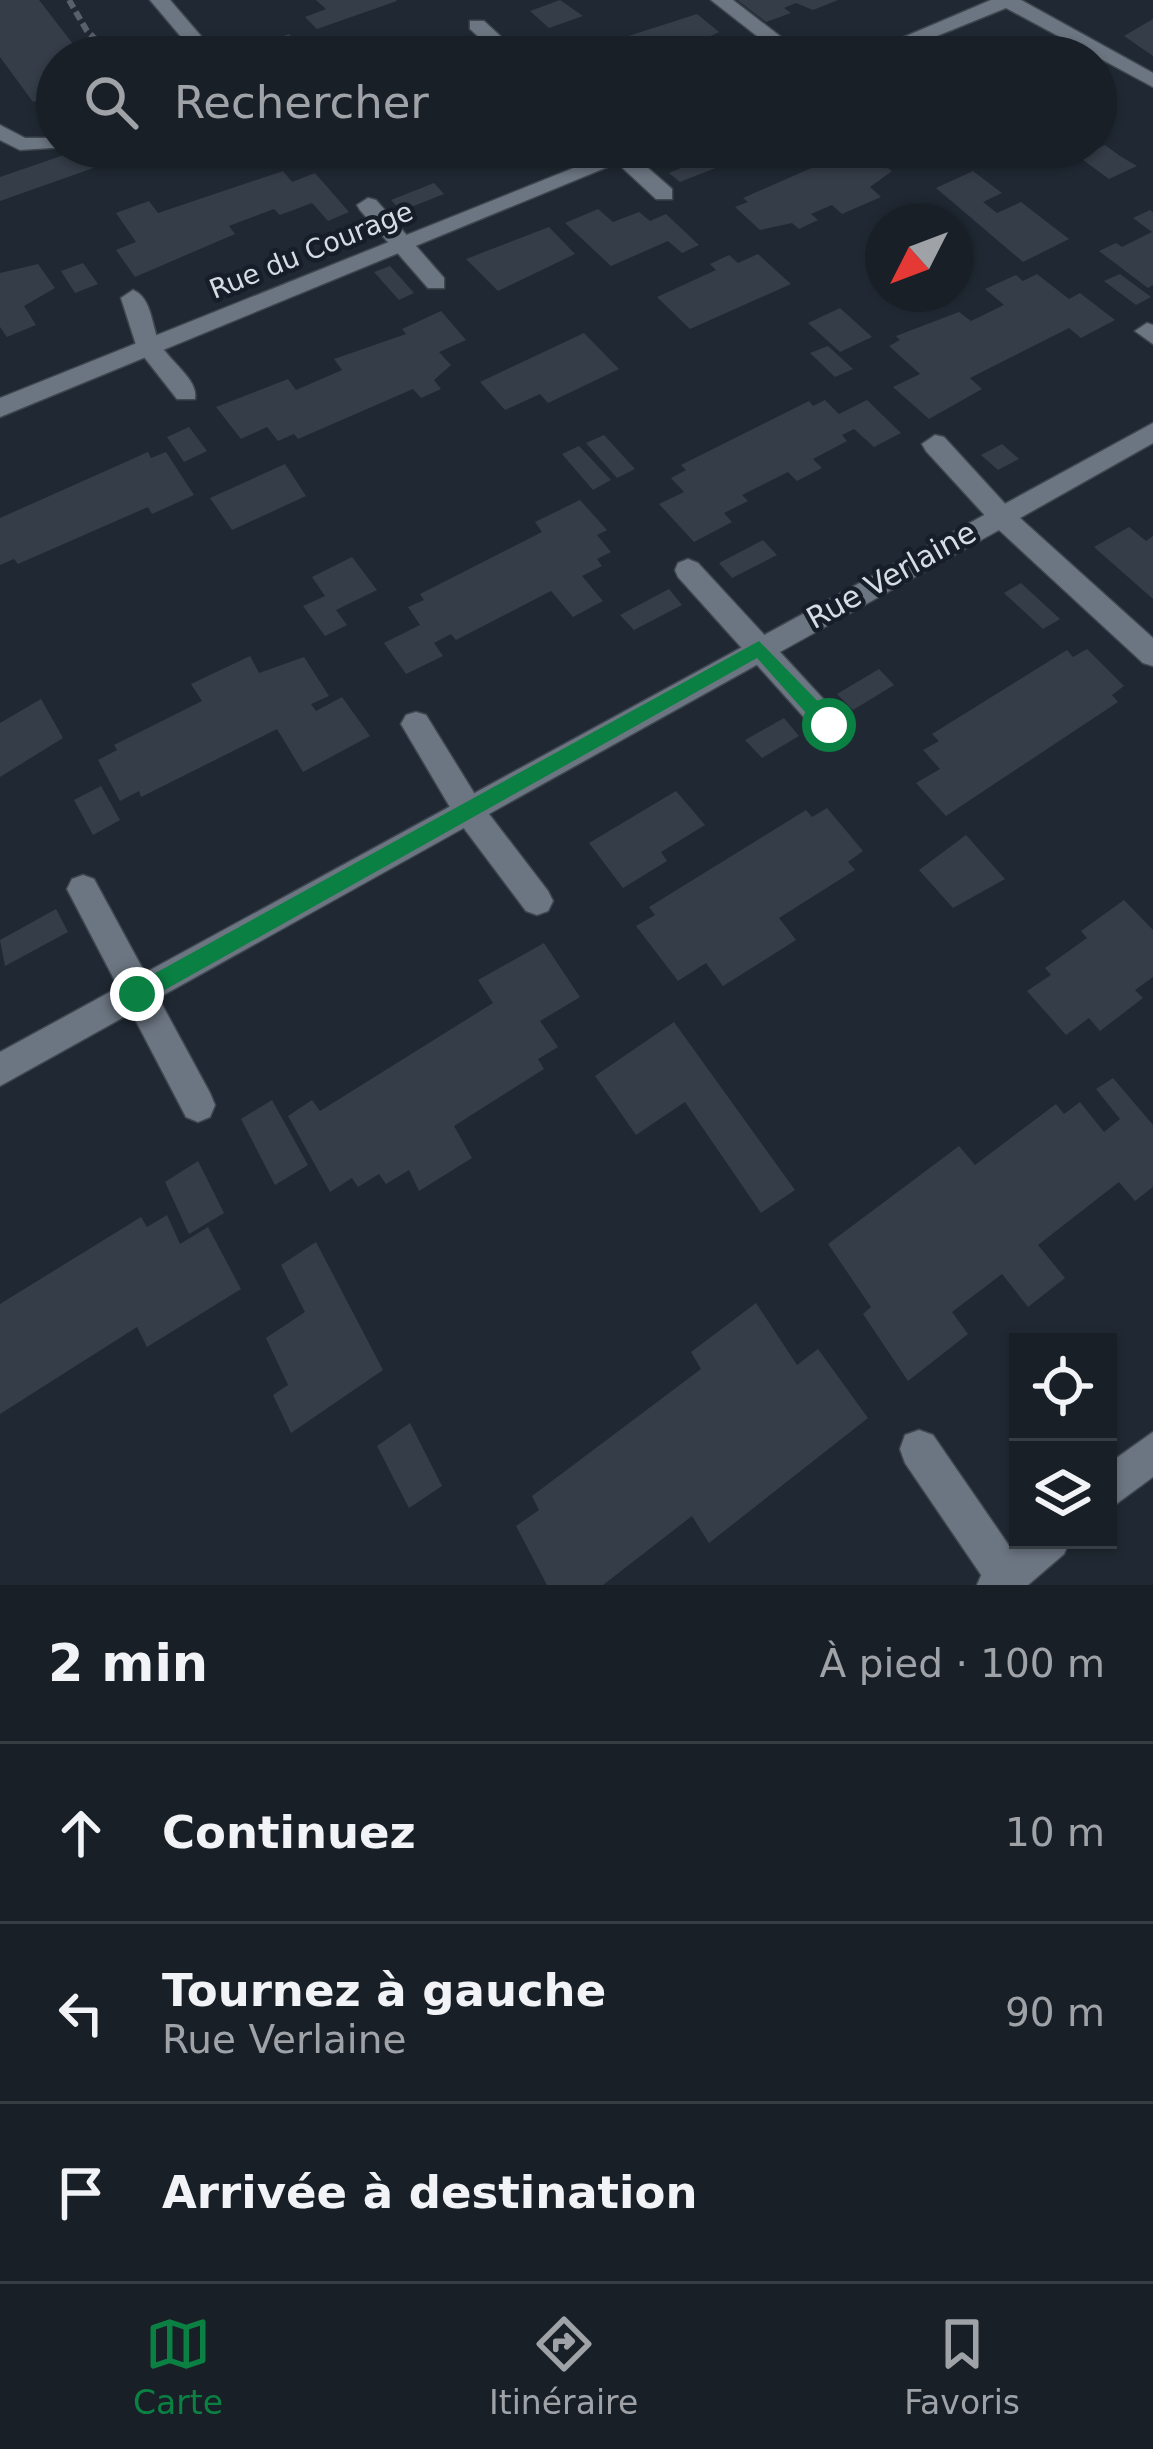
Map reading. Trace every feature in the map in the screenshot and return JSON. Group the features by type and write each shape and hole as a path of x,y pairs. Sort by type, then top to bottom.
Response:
{"street":[{"path":"160,0 191,36"},
{"path":"722,0 769,36"},
{"path":"919,36 1007,0 1072,36"},
{"path":"477,25 489,36"},
{"path":"1117,61 1153,81"},
{"path":"0,131 20,144 36,144"},
{"name":"Rue du Courage","path":"0,408 401,246 579,168"},
{"path":"634,168 664,194"},
{"path":"368,205 436,284"},
{"path":"133,298 149,348 186,393"},
{"name":"Rue Verlaine","path":"0,1070 1153,432"},
{"path":"935,444 1000,514 1153,655"},
{"path":"688,570 829,725"},
{"path":"416,724 468,810 537,901"},
{"path":"83,889 199,1105"},
{"path":"919,1449 1002,1581 1039,1549"},
{"path":"1117,1482 1153,1451"}],"path":[{"path":"69,0 92,36"}],"building":[{"path":"0,0 39,0 67,36 36,36 33,102 0,57"},
{"path":"316,0 397,1 317,29 305,17 326,9"},
{"path":"560,0 583,16 549,28 530,11"},
{"path":"737,0 838,0 813,10 796,3 784,8 791,13 766,22"},
{"path":"697,14 719,32 711,36 628,36"},
{"path":"1153,19 1153,56 1124,36"},
{"path":"1117,154 1137,166 1109,179 1094,168 1117,168"},
{"path":"36,165 93,168 0,201 0,177"},
{"path":"681,168 715,168 680,182 669,173"},
{"path":"811,168 892,171 870,187 881,197 842,214 832,205 811,214 818,220 799,229 792,223 760,230 735,207 748,202 743,198"},
{"path":"283,171 292,182 315,173 349,212 328,221 312,203 280,215 274,209 229,226 235,234 135,277 116,250 136,242 116,213 149,201 158,213"},
{"path":"973,171 1002,193 983,202 997,213 1021,202 1069,239 1023,262 973,219 973,204 955,204 936,188"},
{"path":"434,183 444,194 401,211 391,200"},
{"path":"598,209 613,222 639,212 650,221 666,214 699,245 682,253 668,241 611,266 565,223"},
{"path":"1153,212 1153,285 1148,288 1099,251 1116,243 1122,247 1152,232 1133,218"},
{"path":"549,227 575,254 498,291 466,259"},
{"path":"758,254 791,284 690,329 657,297 716,270 710,264 729,255 738,263"},
{"path":"83,263 98,284 75,293 61,271"},
{"path":"38,264 55,288 24,306 36,325 7,337 0,327 0,273"},
{"path":"390,266 414,293 399,300 374,272"},
{"path":"1037,274 1069,299 1080,293 1115,320 1081,338 1069,328 970,378 982,389 929,419 893,387 920,374 889,346 900,340 896,336 959,312 971,321 1004,305 985,289 1016,275 1023,281"},
{"path":"1120,274 1151,297 1136,305 1104,281"},
{"path":"840,308 872,337 840,352 808,323"},
{"path":"441,311 466,340 439,352 451,365 434,380 441,389 421,398 413,389 298,439 294,434 278,441 267,427 241,439 216,407 288,379 296,390 342,370 334,359 406,334 402,329"},
{"path":"584,333 619,369 548,403 540,394 505,410 480,382"},
{"path":"828,346 853,369 835,377 810,353"},
{"path":"825,400 839,414 867,400 901,433 874,447 854,429 842,435 847,441 813,459 822,468 797,481 788,472 742,495 748,501 724,513 732,522 694,542 659,504 684,492 671,478 686,470 681,465 809,401 813,406"},
{"path":"189,427 207,451 184,462 167,437"},
{"path":"604,435 635,469 617,478 586,443"},
{"path":"1002,444 1019,459 998,470 981,455"},
{"path":"579,446 611,480 593,490 562,454"},
{"path":"148,452 151,458 166,452 194,495 152,514 148,507 18,564 14,559 0,565 0,518"},
{"path":"285,464 306,496 232,530 210,498"},
{"path":"580,500 607,530 597,535 611,552 597,559 602,566 582,576 603,601 573,617 551,591 456,640 451,634 434,643 443,656 406,674 384,643 420,625 408,607 424,600 420,594 542,532 535,522"},
{"path":"1129,527 1146,541 1153,536 1153,599 1094,547"},
{"path":"763,540 777,555 732,578 719,563"},
{"path":"352,557 377,590 336,610 347,625 325,636 303,606 325,596 312,577"},
{"path":"1021,583 1060,619 1043,629 1004,593"},
{"path":"669,589 682,605 634,630 620,615"},
{"path":"1087,649 1124,686 1112,695 1118,702 946,816 916,783 940,769 923,750 939,741 932,734 1067,650 1073,657"},
{"path":"250,656 259,673 304,657 329,696 311,704 316,711 342,697 370,736 303,772 277,729 141,797 139,791 120,801 98,760 117,750 114,745 202,701 191,684"},
{"path":"879,669 894,685 853,710 837,694"},
{"path":"41,699 63,738 0,777 0,723"},
{"path":"784,718 799,736 762,758 745,740"},
{"path":"101,786 120,820 93,835 74,800"},
{"path":"676,791 705,825 661,852 667,861 623,888 589,843"},
{"path":"827,808 863,851 848,862 855,870 779,918 796,940 723,986 706,963 678,981 636,926 655,915 649,907 806,810 812,817"},
{"path":"966,835 1005,879 953,908 919,870"},
{"path":"1124,900 1153,930 1153,977 1135,990 1143,998 1100,1031 1089,1018 1066,1035 1027,991 1051,975 1045,968 1087,938 1081,931"},
{"path":"56,909 68,932 5,966 0,940"},
{"path":"544,943 580,997 540,1021 558,1047 538,1059 544,1069 454,1126 472,1158 419,1191 409,1170 386,1184 379,1174 358,1187 352,1178 330,1192 288,1116 312,1100 320,1111 493,1003 478,980"},
{"path":"674,1022 795,1190 761,1213 685,1102 636,1135 595,1076"},
{"path":"1113,1078 1153,1125 1153,1187 1135,1201 1119,1182 1038,1245 1065,1278 1028,1307 1002,1274 952,1312 968,1334 908,1381 863,1314 871,1307 828,1244 959,1146 975,1165 1056,1104 1064,1114 1080,1102 1104,1132 1120,1119 1096,1089"},
{"path":"272,1100 308,1165 275,1185 241,1119"},
{"path":"198,1161 224,1213 189,1234 165,1182"},
{"path":"167,1215 180,1244 208,1227 241,1289 147,1347 137,1327 0,1414 0,1304 141,1217 147,1227"},
{"path":"316,1242 383,1370 291,1433 273,1395 288,1385 266,1338 305,1312 281,1265"},
{"path":"756,1303 797,1365 818,1349 868,1418 709,1543 692,1516 603,1585 547,1585 516,1526 539,1510 532,1496 701,1369 691,1352"},
{"path":"410,1423 442,1486 409,1508 377,1446"}],"route":[{"path":"137,994 759,648 829,725"}]}
